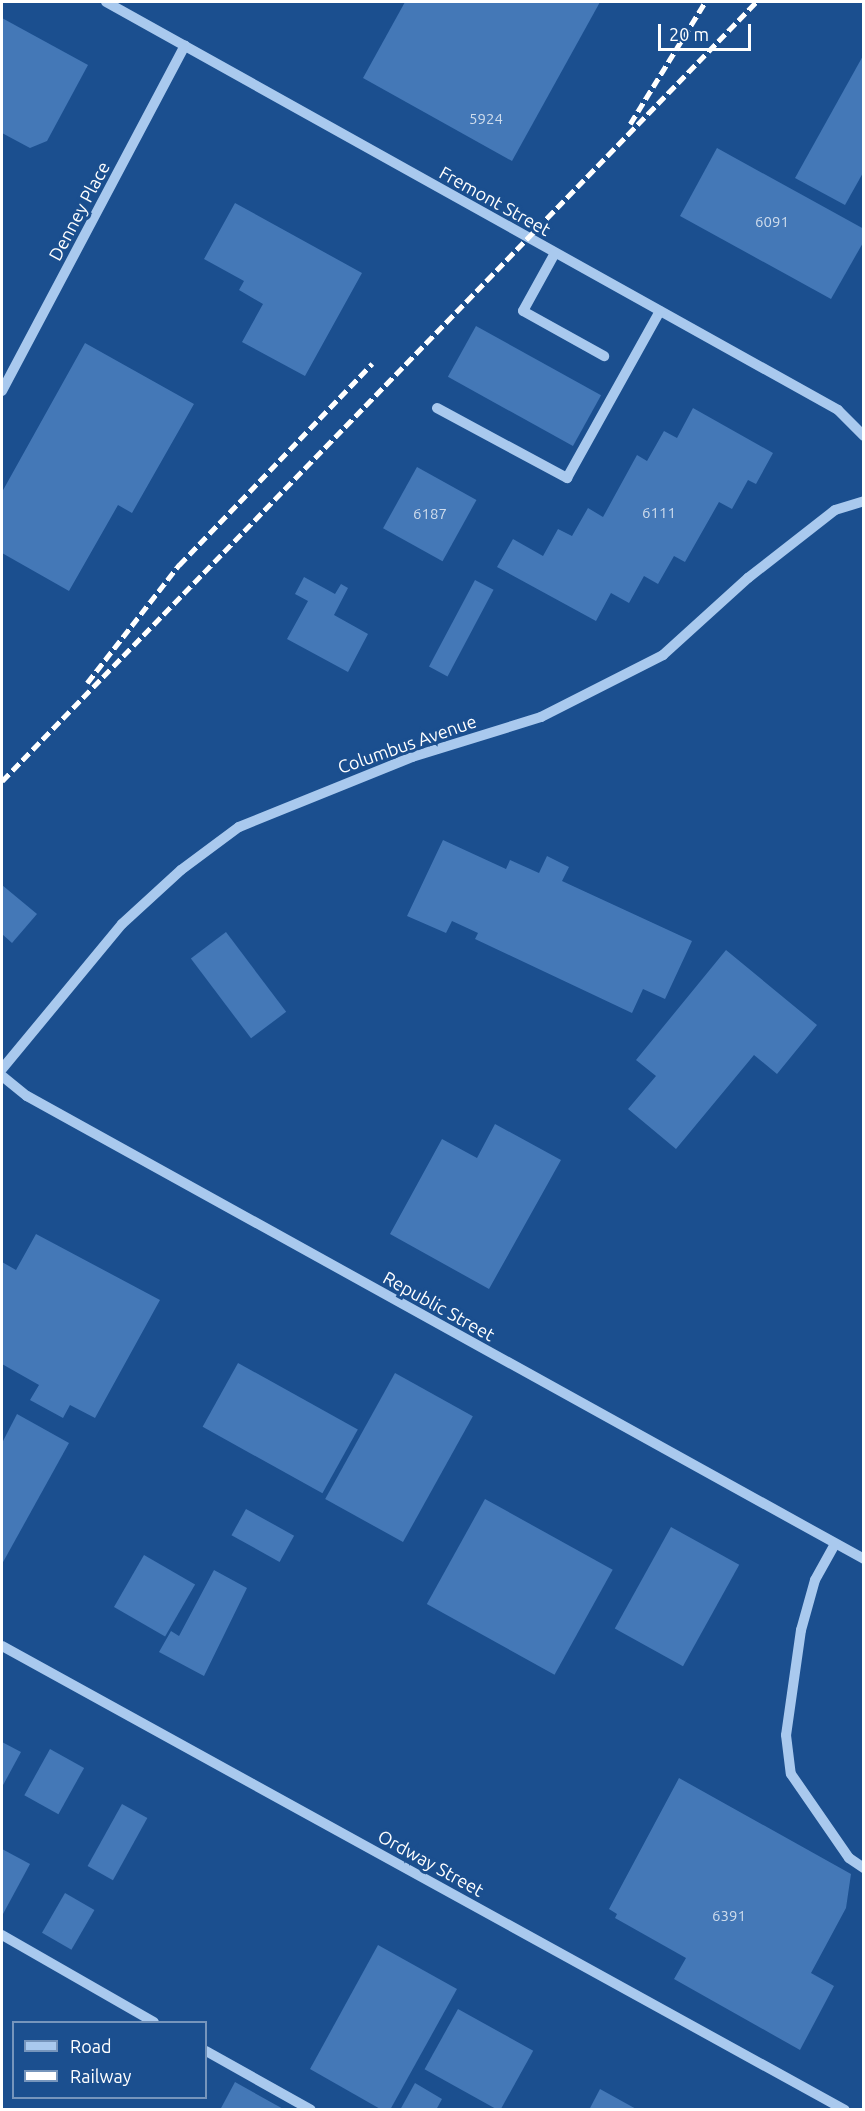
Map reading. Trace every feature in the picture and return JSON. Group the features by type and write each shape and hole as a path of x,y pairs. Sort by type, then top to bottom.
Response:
{"street":[{"name":"Fremont Street","path":"106,2 838,410 864,436"},
{"name":"Denney Place","path":"2,391 185,46"},
{"path":"555,253 523,311 604,356"},
{"path":"437,408 567,477 660,311"},
{"name":"Columbus Avenue","path":"2,1069 122,924 181,870 239,827 412,757 542,717 663,655 748,578 835,510 864,501"},
{"name":"Republic Street","path":"2,1076 27,1096 864,1559"},
{"path":"836,1544 815,1580 801,1630 786,1736 791,1774 849,1858 864,1868"},
{"name":"Ordway Street","path":"2,1646 845,2109"},
{"path":"2,1935 152,2021"},
{"path":"207,2052 311,2109"}],"building":[{"path":"405,2 600,2 512,161 363,78"},
{"path":"2,18 88,65 47,141 30,148 2,133"},
{"path":"864,54 864,171 845,205 795,178"},
{"path":"717,148 864,229 864,241 831,299 680,216"},
{"path":"235,203 362,273 305,376 242,342 263,304 239,290 244,281 204,259"},
{"path":"476,326 601,395 573,446 448,377"},
{"path":"85,343 194,404 132,513 118,505 69,591 2,553 2,492"},
{"path":"693,408 773,453 756,484 748,480 732,509 719,502 685,562 674,556 658,584 644,576 629,603 611,593 596,621 497,567 513,539 543,556 558,529 572,536 588,508 603,517 637,455 647,461 664,431 677,438"},
{"path":"417,467 476,500 443,561 383,528"},
{"path":"304,577 335,594 341,584 348,588 334,615 368,634 348,672 287,639 308,601 295,594"},
{"path":"475,580 494,590 448,676 429,667"},
{"path":"443,840 506,869 510,860 539,873 547,856 569,867 562,881 692,941 665,999 643,989 632,1013 475,939 478,933 452,921 446,933 407,916"},
{"path":"2,885 37,914 12,943 2,934"},
{"path":"226,932 286,1012 251,1038 191,958"},
{"path":"726,950 817,1025 777,1074 754,1055 676,1149 628,1109 656,1076 636,1060"},
{"path":"495,1124 561,1160 489,1289 390,1234 442,1139 477,1158"},
{"path":"36,1234 160,1300 95,1418 70,1405 63,1418 30,1400 39,1385 2,1364 2,1262 16,1270"},
{"path":"238,1363 358,1429 322,1493 203,1427"},
{"path":"395,1373 473,1416 403,1542 325,1499"},
{"path":"17,1414 69,1443 2,1564 2,1443"},
{"path":"485,1499 613,1570 555,1675 427,1604"},
{"path":"246,1509 294,1536 280,1562 231,1535"},
{"path":"671,1527 739,1565 683,1666 615,1628"},
{"path":"144,1555 195,1584 165,1636 114,1607"},
{"path":"214,1570 247,1588 204,1676 159,1652 171,1631 179,1636"},
{"path":"2,1742 21,1752 2,1787"},
{"path":"50,1749 84,1768 58,1814 24,1795"},
{"path":"679,1778 851,1874 846,1908 811,1973 834,1986 800,2050 674,1979 686,1958 615,1918 617,1914 609,1909"},
{"path":"122,1804 147,1818 113,1880 88,1866"},
{"path":"2,1849 30,1864 3,1914 2,1913"},
{"path":"65,1893 94,1910 71,1950 42,1933"},
{"path":"378,1945 457,1989 390,2110 382,2110 310,2069"},
{"path":"458,2009 533,2051 500,2110 425,2069"},
{"path":"235,2082 285,2110 220,2110"},
{"path":"415,2083 442,2099 436,2110 400,2110"},
{"path":"600,2089 638,2110 589,2110"}],"railway":[{"path":"630,124 705,2"},
{"path":"2,781 756,2"},
{"path":"87,683 179,565 372,364"}]}
